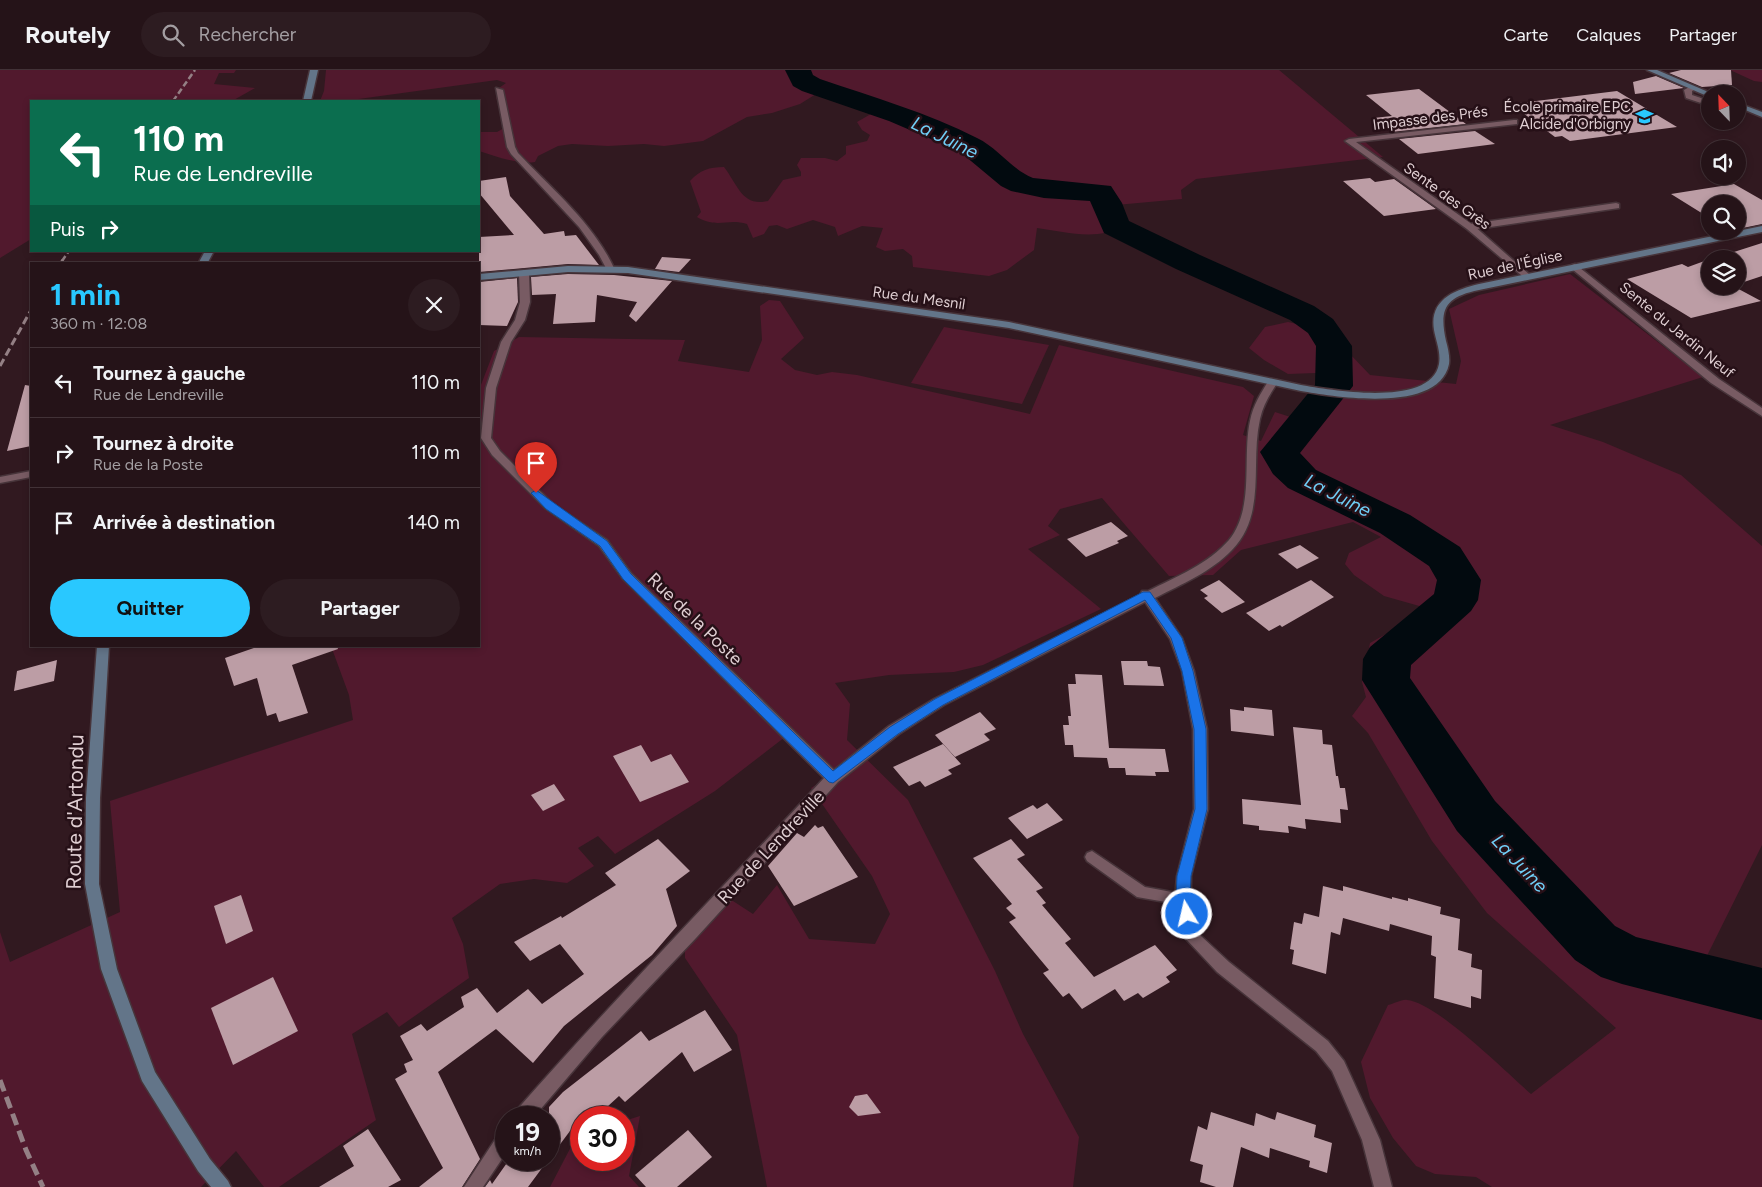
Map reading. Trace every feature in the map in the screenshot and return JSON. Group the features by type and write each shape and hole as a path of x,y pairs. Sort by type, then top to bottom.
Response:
{"street":[{"path":"307,100 314,70"},
{"path":"1651,70 1701,91"},
{"path":"1694,88 1688,90 1689,96 1701,101"},
{"path":"499,90 511,147 515,154 587,232 606,257 610,268"},
{"path":"1746,108 1762,115"},
{"name":"Impasse des Prés","path":"1349,141 1514,122"},
{"name":"Sente des Grès","path":"1349,141 1470,227 1527,277"},
{"path":"1470,227 1616,206"},
{"name":"Rue de l'Église","path":"1352,394 1379,398 1402,395 1420,388 1438,377 1444,366 1444,350 1437,315 1442,305 1451,296 1466,290 1762,229"},
{"name":"Sente du Jardin Neuf","path":"1575,267 1715,381 1762,413"},
{"name":"Rue du Mesnil","path":"480,277 610,268 1022,328 1273,382 1314,390 1352,394"},
{"name":"Rue de la Poste","path":"524,273 525,302 520,320 506,342 491,388 486,438 496,453 549,506 603,543 627,576 833,778"},
{"name":"Rue de Lendreville","path":"531,1106 596,1032 691,933 833,778 894,730 939,702 1146,594 1203,568 1224,552 1238,535 1248,509 1255,411 1262,394 1273,382"},
{"path":"0,480 30,474"},
{"path":"1146,594 1176,638 1188,671 1200,729 1201,809 1184,876 1183,899 1194,939 1222,967 1322,1046 1338,1066 1371,1140 1383,1187"},
{"name":"Route d'Artondu","path":"102,647 93,798 92,884 109,969 148,1076 204,1164 222,1187"},
{"path":"1092,857 1142,893 1183,899"},
{"path":"473,1187 495,1154"}],"shaded area":[{"path":"0,70 236,70 234,73 219,73 214,84 255,88 234,100 30,100 30,240 0,258"},
{"path":"326,70 1279,70 1383,157 1196,179 1181,190 1182,199 1116,205 1122,212 1126,224 1116,230 1105,233 1083,234 1037,228 1034,250 1007,270 989,276 913,267 912,256 903,249 885,251 876,247 883,228 862,226 838,236 835,227 813,220 787,229 777,225 769,226 764,234 753,238 747,224 740,222 717,223 697,217 701,212 690,181 697,174 709,169 724,167 746,198 759,202 768,201 783,180 801,176 797,165 801,158 825,158 837,161 846,154 846,146 867,141 870,135 862,130 857,122 883,107 870,98 846,93 816,94 800,104 772,113 747,117 703,141 664,146 644,144 608,146 572,144 558,146 538,156 535,162 528,163 507,160 480,151 480,132 497,132 506,127 504,102 496,99 499,88 506,83 497,80 351,100 320,100 324,91"},
{"path":"1730,70 1762,70 1762,82 1754,81"},
{"path":"1570,274 1703,377 1550,425 1603,442 1681,475 1762,546 1762,845 1690,990 1762,1009 1762,1187 1492,1187 1476,1177 1435,1174 1416,1166 1393,1138 1370,1098 1361,1062 1388,1005 1407,1000 1420,1004 1435,1013 1471,1040 1531,1094 1616,1028 1487,913 1432,841 1368,733 1352,716 1366,697 1362,682 1370,643 1430,609 1384,596 1354,575 1345,564 1349,553 1381,537 1353,522 1241,550 1213,575 1169,576 1102,498 1060,509 1048,526 1060,535 1028,549 1101,609 983,665 954,672 889,675 835,683 850,704 847,740 908,800 995,971 1023,1034 1079,1137 1073,1187 767,1187 737,1035 685,958 685,931 718,898 733,901 753,914 777,885 809,939 875,944 890,914 872,876 811,788 827,778 785,737 715,791 615,854 598,836 578,848 594,866 567,883 534,879 500,884 452,918 463,944 469,978 399,1027 387,1012 352,1034 376,1120 279,1187 264,1187 236,1151 201,1187 0,1187 0,932 10,962 120,912 110,801 353,720 349,695 331,647 480,647 480,387 494,351 519,337 685,340 678,361 749,372 762,340 760,306 769,300 780,301 804,338 781,359 795,370 817,375 832,372 857,375 1030,414 1059,345 1243,387 1254,396 1243,435 1261,441 1275,412 1312,424 1327,401 1338,405 1348,381 1316,373 1288,374 1264,360 1249,348 1265,327 1288,322 1328,331 1370,375 1456,384 1461,361 1449,309 1479,295"},
{"path":"944,327 1049,345 1022,404 911,383"},
{"path":"640,1116 635,1143 635,1118"},
{"path":"570,1149 570,1171 630,1171 629,1176 639,1187 550,1187"}],"building":[{"path":"1681,70 1731,70 1732,85 1701,85 1701,87 1669,73"},
{"path":"1656,76 1684,88 1635,94 1633,82"},
{"path":"1419,89 1466,124 1391,132 1373,118 1392,116 1366,95"},
{"path":"1617,91 1677,127 1570,141 1562,136 1555,137 1511,104"},
{"path":"1475,131 1495,144 1418,154 1399,139"},
{"path":"506,177 510,196 544,234 564,231 565,236 576,235 599,265 568,264 480,272 480,237 514,235 480,194 480,181"},
{"path":"1370,178 1375,182 1394,179 1436,209 1384,216 1343,181"},
{"path":"1736,185 1762,200 1762,224 1746,227 1746,195 1701,195 1701,213 1671,194"},
{"path":"1762,243 1762,276 1746,281 1746,250 1740,250"},
{"path":"662,257 691,259 679,272 655,269"},
{"path":"1701,262 1701,295 1746,295 1746,293 1761,301 1691,318 1627,279 1682,264 1688,267"},
{"path":"568,274 614,275 672,281 636,322 629,316 637,302 597,295 595,322 553,324 556,294 532,295 531,277"},
{"path":"517,278 518,302 507,326 480,325 480,282"},
{"path":"25,385 30,386 30,446 7,451"},
{"path":"1111,522 1128,536 1117,541 1119,543 1086,557 1067,539"},
{"path":"1300,545 1319,558 1297,569 1278,554"},
{"path":"1219,580 1245,602 1222,613 1204,598 1208,596 1200,590"},
{"path":"1311,580 1334,597 1282,627 1280,625 1269,631 1246,613"},
{"path":"257,647 337,647 338,649 292,665 308,713 279,722 276,713 267,716 257,678 234,686 225,658"},
{"path":"57,660 54,681 14,691 17,671"},
{"path":"1121,661 1147,661 1148,666 1160,667 1164,686 1124,685"},
{"path":"1075,674 1102,675 1109,748 1165,749 1169,772 1155,772 1156,776 1126,775 1125,768 1109,768 1107,758 1074,757 1073,745 1065,745 1063,725 1069,725 1068,716 1071,716 1068,684 1076,684"},
{"path":"1244,707 1272,710 1274,736 1231,731 1230,709 1244,711"},
{"path":"980,712 996,729 984,734 990,740 955,757 935,735"},
{"path":"1293,727 1322,730 1323,744 1332,745 1336,776 1338,776 1340,788 1345,788 1348,810 1340,809 1341,823 1305,819 1306,829 1288,826 1289,833 1259,830 1259,826 1243,824 1242,799 1301,805"},
{"path":"943,744 961,764 948,770 952,774 925,787 920,781 909,786 893,767"},
{"path":"641,745 651,762 671,754 689,782 640,802 613,756"},
{"path":"554,784 565,800 543,811 531,795"},
{"path":"1047,803 1063,820 1027,839 1008,818 1033,805 1037,809"},
{"path":"815,825 818,828 823,826 858,877 794,906 768,866 797,833 804,837"},
{"path":"658,839 690,871 666,889 677,926 652,955 564,1026 533,1063 496,1029 438,1072 480,1159 462,1187 419,1187 443,1168 395,1079 407,1072 404,1064 413,1060 400,1036 421,1024 427,1031 464,1007 461,997 477,988 497,1013 528,989 542,1004 584,974 560,944 530,961 514,942 561,916 562,918 616,885 605,873"},
{"path":"1011,839 1025,855 1017,859 1043,888 1036,891 1046,903 1042,905 1071,939 1065,943 1094,977 1155,945 1177,970 1166,977 1170,982 1143,998 1138,993 1124,1001 1115,989 1082,1009 1069,993 1063,997 1043,973 1049,970 1009,922 1016,918 1006,908 1012,904 973,858"},
{"path":"1323,886 1343,891 1343,886 1392,899 1392,897 1408,901 1408,898 1441,907 1440,914 1460,919 1458,950 1472,954 1471,967 1482,970 1481,999 1471,996 1471,1008 1434,998 1436,957 1431,955 1432,936 1390,924 1389,931 1343,918 1340,935 1331,932 1326,974 1292,964 1294,950 1290,949 1294,922 1302,924 1304,913 1319,917"},
{"path":"241,895 253,931 226,944 214,906"},
{"path":"273,977 298,1031 233,1065 211,1008"},
{"path":"705,1010 732,1050 694,1072 682,1052 625,1102 619,1096 608,1106 570,1106 570,1131 560,1144 560,1106 550,1106 563,1092 641,1031 649,1041"},
{"path":"867,1094 881,1113 858,1116 849,1107 855,1096"},
{"path":"1211,1112 1254,1126 1256,1113 1275,1120 1277,1112 1316,1125 1314,1137 1332,1143 1327,1173 1309,1167 1310,1161 1270,1148 1269,1158 1241,1147 1233,1187 1216,1187 1200,1182 1203,1165 1190,1161 1198,1126 1207,1130"},
{"path":"368,1129 401,1180 388,1187 319,1187 354,1166 343,1146"},
{"path":"688,1130 712,1157 677,1187 646,1187 635,1175"},
{"path":"501,1171 540,1171 528,1187 485,1187 490,1180 492,1184"}],"waterway":[{"name":"La Juine","path":"798,70 802,80 811,85 899,115 969,145 1012,180 1044,189 1100,192 1107,203 1115,226 1188,262 1302,313 1321,326 1334,346 1334,386 1280,452 1287,465 1302,479 1395,524 1445,557 1459,580 1455,600 1387,659 1386,680 1476,816 1595,943 1622,959 1762,994"}],"railway":[{"path":"174,100 195,70"},
{"path":"62,261 68,252"},
{"path":"0,366 30,312"},
{"path":"0,1080 26,1150 43,1187"}],"place":[{"name":"École primaire EPC Alcide d'Orbigny","path":"1645,116"}],"route":[{"path":"536,493 549,506 603,543 627,576 833,778 894,730 939,702 1146,594 1176,638 1188,671 1200,729 1201,809 1184,876 1183,899 1187,914"}]}
